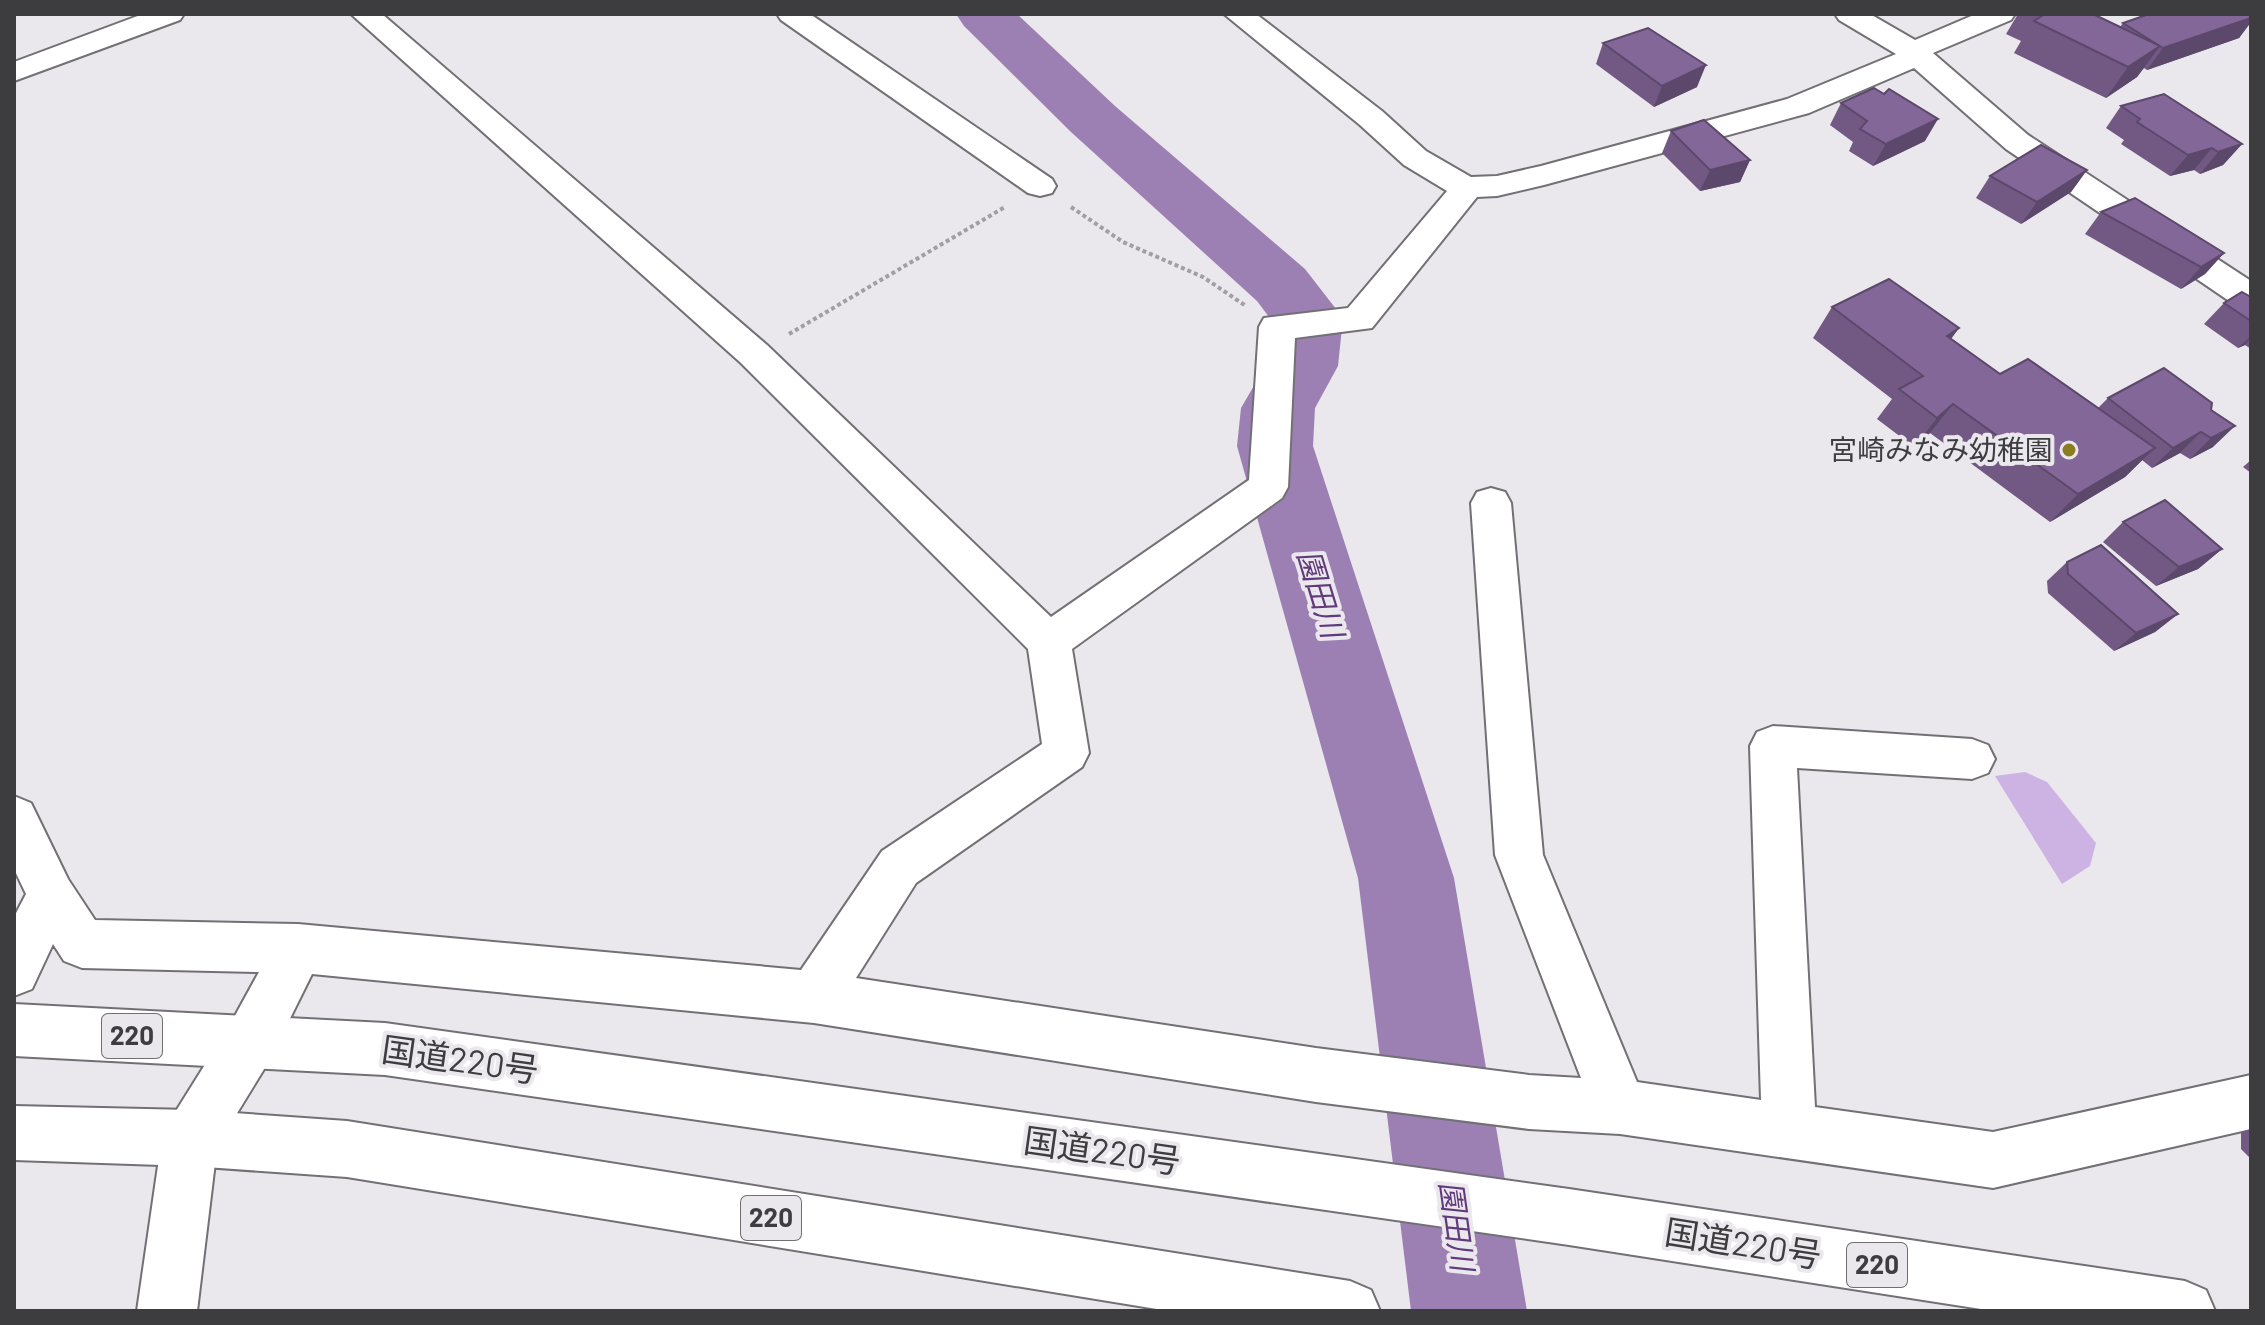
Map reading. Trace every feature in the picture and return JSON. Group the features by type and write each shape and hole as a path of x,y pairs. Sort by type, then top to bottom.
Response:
{"main road":[{"path":"14,72 170,14"},
{"path":"365,14 754,354 1049,642 1066,753 899,867 814,997"},
{"path":"791,14 1040,186"},
{"path":"1238,14 1371,118 1415,158 1447,179 1468,187 1497,186 1532,178 1798,106 2001,14"},
{"path":"1849,14 1916,53 2017,142 2251,298"},
{"path":"1049,642 1268,487 1284,326 1359,319 1468,187"},
{"path":"1491,503 1519,855 1620,1107"},
{"path":"1789,1131 1773,746 1972,759"},
{"path":"14,818 51,895 82,944 298,948 814,997 1316,1075 1529,1102 1620,1107 1993,1160 2251,1102"},
{"path":"14,971 51,895"},
{"path":"158,1307 190,1138 250,1042 298,948"},
{"name":"国道220号","path":"14,1030 385,1049 1569,1217 2185,1311"},
{"name":"220","path":"14,1133 190,1138 347,1149 1350,1311"}],"path":[{"path":"754,354 1040,186 1123,242 1203,277 1284,326"}],"shaded area":[{"path":"2025,772 2047,782 2096,843 2090,866 2062,884 1995,776"}],"building":[{"path":"2045,14 2093,14 2160,46 2128,67 2034,21"},
{"path":"2149,14 2251,14 2251,18 2163,48 2123,23"},
{"path":"1648,28 1706,65 1662,86 1603,43"},
{"path":"1874,88 1884,94 1889,89 1938,119 1886,144 1860,129 1867,121 1841,103"},
{"path":"2164,94 2242,144 2218,152 2212,148 2188,155 2137,122 2140,119 2121,106"},
{"path":"1704,120 1750,160 1710,170 1671,131"},
{"path":"2041,145 2087,170 2037,202 1990,176"},
{"path":"2135,198 2224,253 2201,267 2101,212"},
{"path":"1889,279 1959,328 1947,336 2000,374 2028,359 2155,448 2078,494 1953,404 1937,418 1899,389 1923,376 1832,307"},
{"path":"2242,292 2251,297 2251,321 2224,303"},
{"path":"2164,368 2212,403 2211,410 2235,426 2211,438 2201,432 2173,448 2108,398"},
{"path":"2165,500 2222,549 2179,567 2123,522"},
{"path":"2101,545 2178,614 2136,633 2068,574 2067,562"}],"waterway":[{"name":"園田川","path":"984,14 1093,119 1281,285 1308,318 1302,366 1278,408 1275,446 1406,878 1469,1311"}],"place":[{"name":"宮崎みなみ幼稚園","path":"2069,450"}]}
